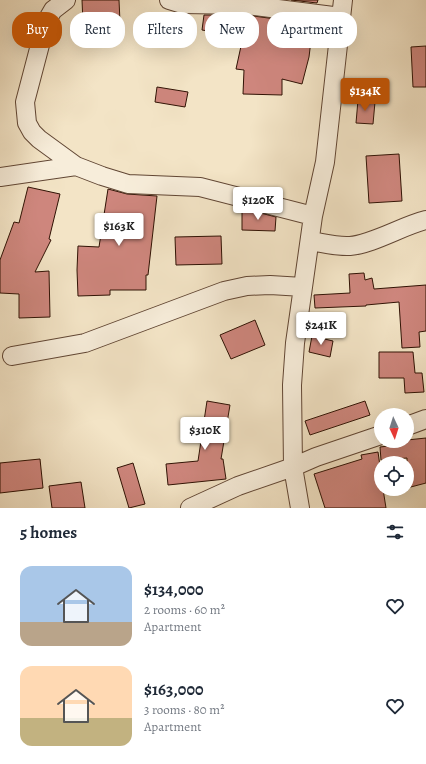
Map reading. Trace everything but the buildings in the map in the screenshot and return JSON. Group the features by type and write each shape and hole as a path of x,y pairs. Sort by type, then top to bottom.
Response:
{"street":[{"path":"66,0 53,10 46,22 25,102 27,123 32,132 39,139 76,166 128,184 200,187 314,216"},
{"path":"169,0 182,4 342,9 325,162 314,216 295,343 292,384 293,467 300,508"},
{"path":"0,177 76,166"},
{"path":"310,241 338,246 351,246 364,243 426,220"},
{"path":"12,356 85,343 224,291 247,286 270,285 303,287"},
{"path":"414,423 426,419"},
{"path":"190,508 238,486 374,437"}]}
